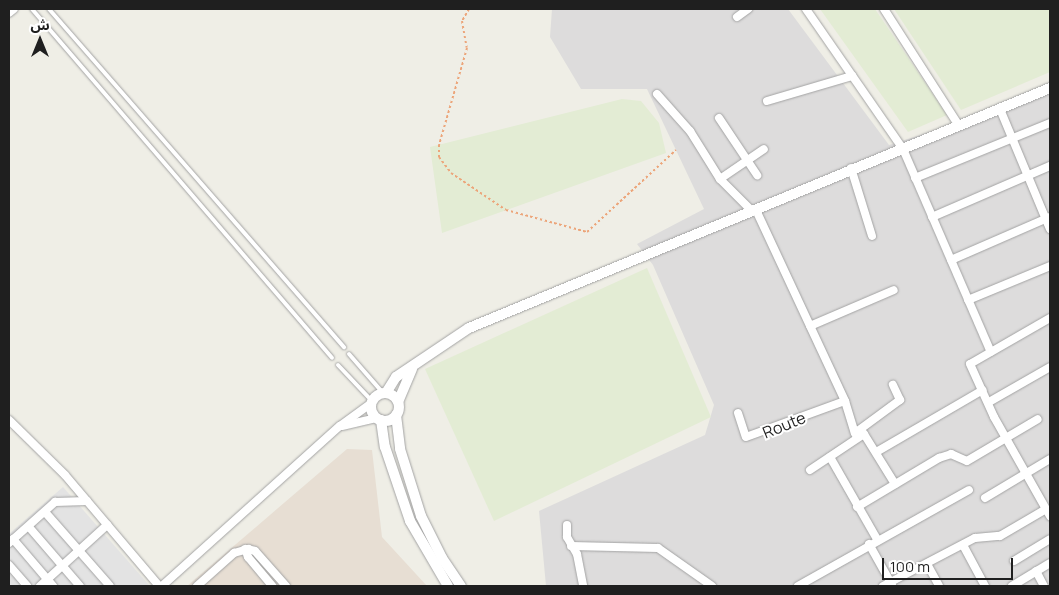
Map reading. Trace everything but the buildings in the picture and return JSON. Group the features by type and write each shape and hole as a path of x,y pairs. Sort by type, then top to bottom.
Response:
{"street":[{"path":"9,13 14,9"},
{"path":"737,17 748,9"},
{"path":"806,9 902,149 991,352"},
{"path":"884,9 959,126"},
{"path":"767,101 852,76"},
{"path":"9,420 87,501 160,586 340,426 385,393 392,381 469,328 754,211 851,168 1050,88"},
{"path":"657,94 690,131 720,179 754,211 846,401 855,433 900,400 893,385"},
{"path":"1000,109 1048,218 1050,229"},
{"path":"719,118 757,175"},
{"path":"915,178 1050,123"},
{"path":"720,179 764,149"},
{"path":"932,217 1050,166"},
{"path":"851,168 872,236"},
{"path":"950,260 1048,218"},
{"path":"968,300 1050,266"},
{"path":"810,326 894,290"},
{"path":"883,586 892,584 975,538 1000,536 1048,512 1006,439 970,364 1050,318"},
{"path":"414,366 398,402 396,415 400,449 421,516 438,551 462,586"},
{"path":"989,402 1050,367"},
{"path":"878,451 983,390"},
{"path":"385,393 398,402"},
{"name":"Route","path":"738,413 746,437 846,401"},
{"path":"372,402 372,411 379,419 385,447 410,521 448,586"},
{"path":"340,426 379,419 391,419 396,415"},
{"path":"857,507 939,458 951,454 967,461 1038,419"},
{"path":"810,470 864,434 878,451 895,484"},
{"path":"830,457 877,539"},
{"path":"985,498 1050,459"},
{"path":"798,586 877,539 968,490"},
{"path":"50,583 11,541 58,501 87,501"},
{"path":"45,512 110,586"},
{"path":"40,586 50,583 63,566 107,525"},
{"path":"567,525 567,537 577,554 583,586"},
{"path":"29,527 80,586"},
{"path":"1014,561 1050,538"},
{"path":"869,544 892,584"},
{"path":"963,545 985,586"},
{"path":"571,546 658,548 712,586"},
{"path":"246,549 248,557 272,586"},
{"path":"197,586 234,553 246,549 255,551 286,586"},
{"path":"1012,586 1050,563"},
{"path":"926,564 939,586"},
{"path":"9,566 27,586"},
{"path":"1036,571 1044,586"}],"lane":[{"path":"32,9 332,358"},
{"path":"49,9 344,347"},
{"path":"349,354 385,393"},
{"path":"338,364 372,402"}],"path":[{"path":"469,9 462,21 467,48 439,144 439,157 451,173 506,210 588,232 676,150"}],"shaded area":[{"path":"552,9 788,9 889,145 1050,94 1050,586 546,586 539,511 705,435 714,405 653,265 637,244 704,209 647,89 581,89 550,37"},
{"path":"347,449 372,450 382,537 427,586 187,586"},
{"path":"63,487 149,585 9,586 9,534"}],"green space":[{"path":"820,9 875,9 947,115 908,132"},
{"path":"894,9 1050,9 1050,72 961,110"},
{"path":"622,99 641,101 659,123 666,153 442,233 430,147"},
{"path":"647,268 711,417 494,521 425,369"}]}
